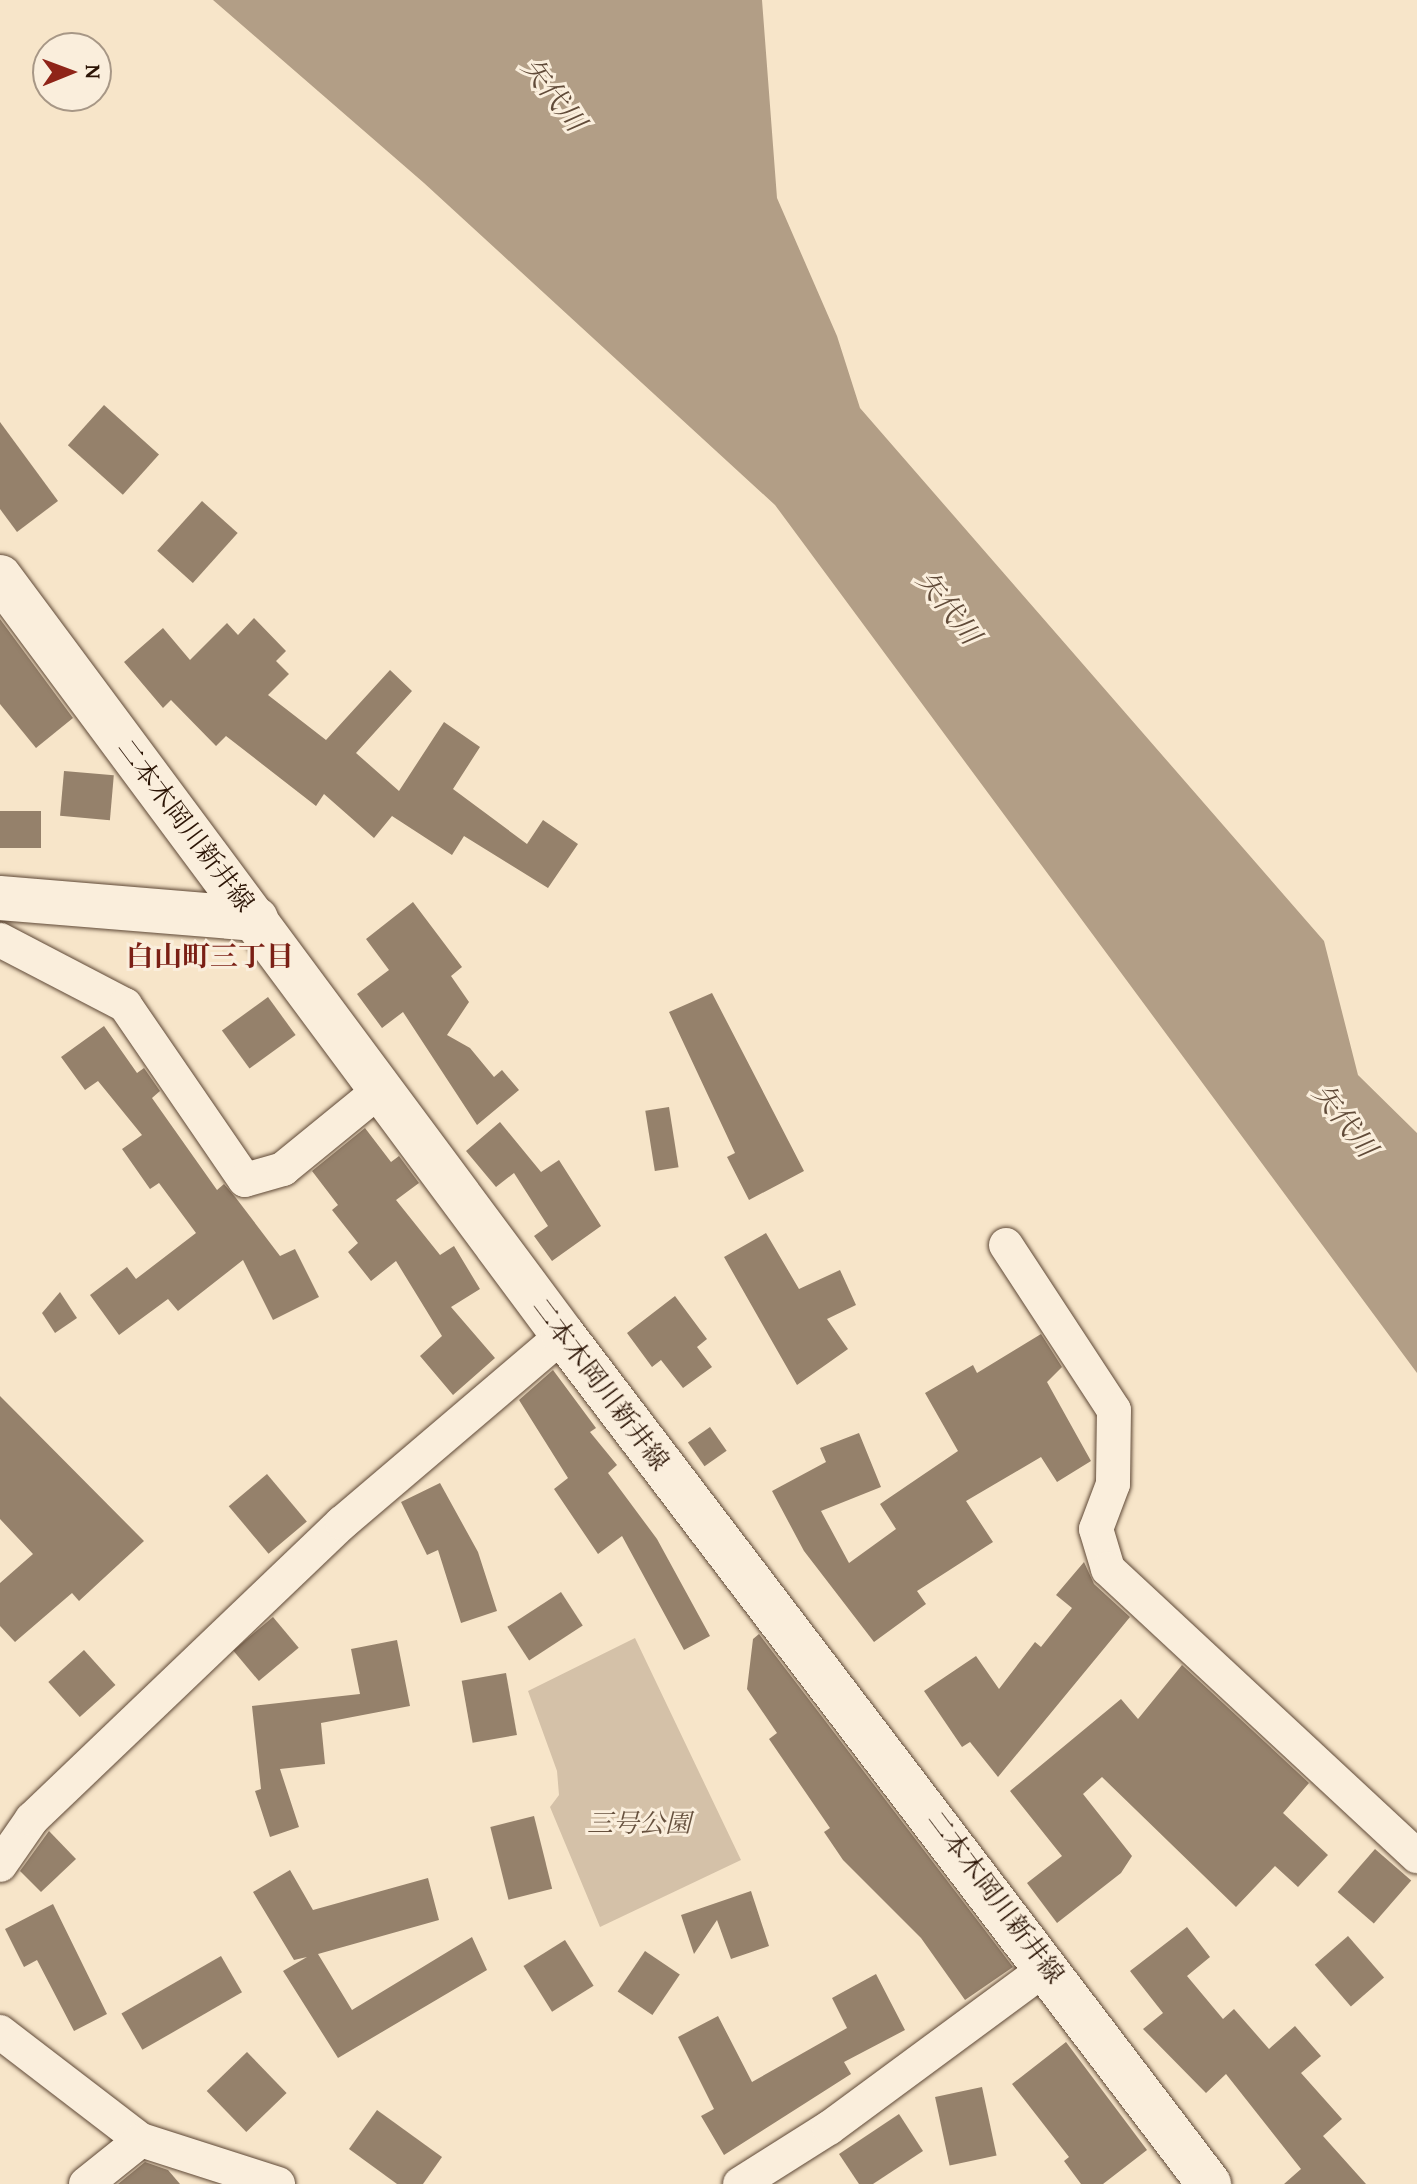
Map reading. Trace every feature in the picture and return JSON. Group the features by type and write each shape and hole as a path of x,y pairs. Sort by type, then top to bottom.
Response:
{"main road":[{"name":"二本木岡川新井線","path":"0,577 563,1335 1049,1966 1209,2184"},
{"path":"0,898 256,919"}],"street":[{"path":"0,940 125,1005 245,1180 283,1169 381,1089"},
{"path":"1006,1245 1114,1410 1113,1484 1096,1529 1108,1569 1417,1856"},
{"path":"0,1865 32,1819 342,1523 563,1335"},
{"path":"740,2184 829,2128 1049,1966"},
{"path":"0,2032 141,2140 278,2184"},
{"path":"86,2184 141,2140"}],"green space":[{"name":"三号公園","path":"635,1638 741,1860 600,1927 550,1807 559,1795 557,1771 528,1691"}],"water":[{"name":"矢代川","path":"213,0 762,0 777,198 837,336 860,408 1324,941 1358,1075 1417,1133 1417,1373 775,505 424,183"}],"building":[{"path":"104,405 159,455 123,495 68,445"},
{"path":"0,422 58,501 17,532 0,509"},
{"path":"202,501 238,533 193,583 157,551"},
{"path":"254,618 286,651 276,661 289,674 268,695 326,740 390,670 412,691 356,753 399,791 444,722 480,747 453,789 527,844 543,820 578,844 548,888 464,836 452,855 392,816 374,838 324,794 316,806 226,736 216,746 171,700 163,708 124,662 163,628 190,660 227,623 238,635"},
{"path":"0,619 73,718 36,748 0,704"},
{"path":"64,771 114,775 110,820 60,816"},
{"path":"0,811 41,811 41,848 0,848"},
{"path":"413,902 462,967 451,976 469,1002 447,1035 470,1048 494,1077 502,1070 519,1090 477,1125 403,1012 382,1028 357,994 389,970 366,939"},
{"path":"712,993 804,1171 749,1200 727,1157 735,1153 669,1012"},
{"path":"268,997 296,1035 250,1069 222,1031"},
{"path":"104,1026 137,1073 144,1068 160,1091 152,1098 217,1190 224,1184 280,1256 295,1249 319,1297 273,1320 243,1260 178,1311 168,1299 119,1335 90,1295 127,1267 136,1279 196,1233 159,1183 150,1189 122,1149 142,1135 98,1081 85,1090 61,1057"},
{"path":"669,1107 679,1167 655,1171 645,1111"},
{"path":"500,1122 541,1172 559,1160 601,1226 552,1261 534,1236 548,1226 514,1173 496,1187 466,1151"},
{"path":"365,1128 391,1162 399,1156 419,1183 396,1200 440,1255 454,1246 480,1289 451,1307 495,1358 453,1395 420,1356 442,1336 396,1261 371,1281 348,1252 358,1243 332,1210 338,1205 312,1171"},
{"path":"766,1233 799,1289 840,1270 856,1305 827,1319 848,1349 797,1385 724,1257"},
{"path":"60,1292 77,1318 55,1333 42,1313"},
{"path":"675,1296 707,1339 697,1347 712,1367 683,1388 661,1360 652,1367 627,1333"},
{"path":"1041,1334 1062,1367 1047,1382 1091,1461 1057,1482 1041,1457 966,1501 993,1542 917,1591 926,1604 874,1642 804,1551 772,1491 826,1462 820,1448 859,1433 881,1487 821,1511 849,1563 896,1529 880,1504 958,1451 925,1393 973,1365 977,1373"},
{"path":"553,1370 596,1428 590,1432 617,1465 608,1473 657,1539 710,1636 684,1650 622,1536 598,1554 554,1489 568,1478 519,1400"},
{"path":"0,1396 144,1541 79,1601 72,1593 15,1642 0,1626 0,1583 33,1554 0,1519"},
{"path":"710,1427 727,1451 705,1466 688,1442"},
{"path":"267,1474 307,1521 269,1554 229,1506"},
{"path":"440,1483 478,1552 497,1611 461,1623 438,1550 427,1555 401,1502"},
{"path":"1084,1562 1094,1584 1130,1617 998,1777 970,1742 962,1747 924,1691 976,1656 999,1689 1035,1642 1041,1647 1072,1608 1056,1595"},
{"path":"561,1592 583,1626 529,1660 507,1627"},
{"path":"273,1617 299,1648 259,1681 233,1650"},
{"path":"759,1634 1013,1967 965,2000 921,1938 843,1860 824,1832 830,1828 769,1739 777,1733 747,1689 753,1639"},
{"path":"397,1640 410,1706 321,1723 325,1764 280,1769 299,1827 270,1837 255,1791 261,1789 252,1706 360,1694 351,1649"},
{"path":"84,1650 115,1685 80,1717 48,1682"},
{"path":"1182,1665 1309,1783 1283,1813 1328,1855 1298,1887 1275,1866 1236,1907 1102,1777 1083,1794 1132,1856 1121,1873 1057,1923 1027,1883 1062,1856 1010,1791 1121,1699 1138,1719"},
{"path":"506,1673 517,1735 473,1743 462,1681"},
{"path":"534,1816 552,1889 508,1900 490,1827"},
{"path":"49,1831 76,1859 41,1892 20,1871"},
{"path":"1375,1849 1411,1880 1374,1924 1338,1892"},
{"path":"290,1870 313,1910 428,1878 439,1920 318,1954 352,2010 472,1937 487,1970 338,2058 283,1971 307,1957 294,1960 253,1892"},
{"path":"751,1891 769,1946 731,1959 717,1920 694,1954 681,1915"},
{"path":"53,1904 107,2014 74,2031 37,1960 24,1967 5,1929"},
{"path":"1187,1927 1210,1957 1187,1976 1223,2019 1234,2009 1269,2049 1295,2026 1321,2056 1301,2073 1342,2119 1323,2136 1366,2184 1284,2184 1301,2169 1226,2074 1206,2093 1143,2029 1163,2013 1130,1971"},
{"path":"1348,1936 1384,1978 1351,2006 1315,1965"},
{"path":"565,1940 594,1986 552,2012 523,1966"},
{"path":"645,1951 680,1974 652,2015 618,1992"},
{"path":"221,1956 242,1992 142,2050 121,2014"},
{"path":"876,1974 905,2030 844,2062 851,2074 724,2155 701,2116 714,2109 678,2037 718,2016 752,2082 847,2028 832,1998"},
{"path":"1066,2042 1147,2150 1103,2184 1081,2184 1064,2161 1069,2157 1012,2084"},
{"path":"247,2052 287,2093 246,2132 207,2091"},
{"path":"982,2087 997,2155 950,2165 935,2097"},
{"path":"377,2110 442,2157 423,2184 397,2184 349,2149"},
{"path":"899,2114 923,2151 873,2184 859,2184 839,2154"},
{"path":"145,2162 168,2170 180,2184 118,2184"}],"district":[{"name":"白山町三丁目","path":"210,956"}]}
